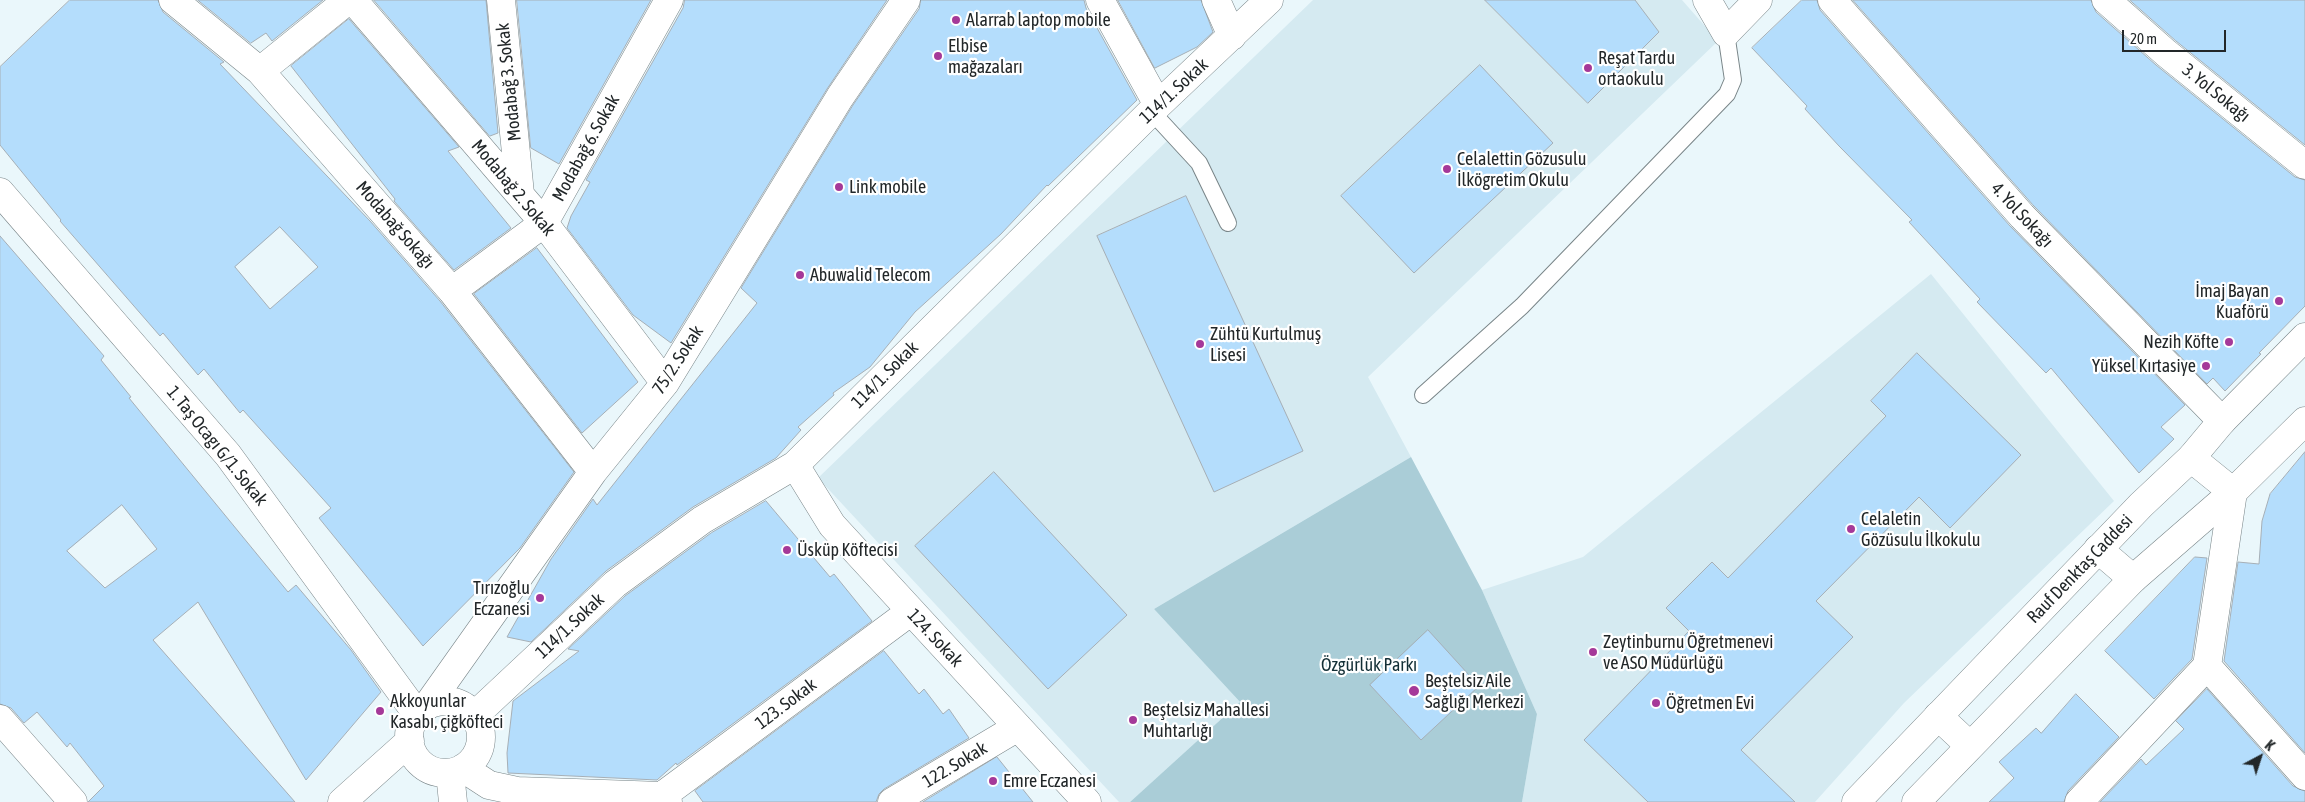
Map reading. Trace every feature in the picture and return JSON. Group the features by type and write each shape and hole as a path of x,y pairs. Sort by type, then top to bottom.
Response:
{"street":[{"name":"Modabağ Sokağı","path":"173,0 260,71 452,291 593,472"},
{"path":"260,71 348,0"},
{"name":"Modabağ 2. Sokak","path":"353,0 544,223 665,383"},
{"name":"Modabağ 3. Sokak","path":"501,0 520,194"},
{"name":"Modabağ 6. Sokak","path":"452,291 544,223 669,0"},
{"name":"75/2. Sokak","path":"422,710 593,472 665,383 840,97 906,0"},
{"path":"1100,0 1154,108"},
{"path":"1216,0 1232,36"},
{"name":"114/1. Sokak","path":"474,716 615,584 702,520 795,465 1154,108 1269,0"},
{"path":"1707,0 1726,33 1758,0"},
{"name":"4. Yol Sokağı","path":"1832,0 2022,216 2222,421"},
{"name":"3. Yol Sokağı","path":"2106,0 2166,52 2305,165"},
{"name":"1. Taş Ocagı G/1. Sokak","path":"0,192 228,455 422,710"},
{"name":"Rauf Denktaş Caddesi","path":"1856,802 2098,550 2191,458 2222,421 2305,337"},
{"path":"1916,802 1969,745 2133,579 2301,432"},
{"path":"2191,458 2233,492"},
{"name":"124. Sokak","path":"795,465 832,525 1086,802"},
{"path":"2080,802 2207,666 2233,492"},
{"path":"2098,550 2133,579"},
{"name":"123. Sokak","path":"665,799 910,612"},
{"path":"2207,666 2305,776"},
{"path":"437,702 457,704 474,716 479,726 480,744 472,760 457,770 438,772 419,762 412,752 409,732 422,710 437,702"},
{"path":"1938,716 1969,745"},
{"path":"0,719 73,802"},
{"name":"122. Sokak","path":"892,802 1018,727"},
{"path":"342,802 410,741"},
{"path":"457,770 489,785 517,791 665,799"},
{"path":"453,802 457,770"}],"lane":[{"path":"1423,395 1522,306 1727,94 1733,80 1726,33"},
{"path":"1154,108 1199,163 1228,223"}],"shaded area":[{"path":"1313,0 1682,0 1718,41 1368,377 1411,457 1154,609 1240,702 1130,802 1119,802 818,478"},
{"name":"Celaletin Gözüsulu İlkokulu","path":"1931,274 2114,501 1904,703 1815,802 1522,802 1537,714 1482,590 1583,557"}],"green space":[{"name":"Özgürlük Parkı","path":"1411,457 1482,590 1537,714 1522,802 1130,802 1240,702 1154,609"}],"building":[{"path":"70,0 158,0 163,12 224,62 220,64 370,221 440,301 574,472 520,548 423,646 319,518 331,508 243,410 240,413 204,369 198,375 163,333 160,336 60,221 0,145 0,67","holes":["280,227 318,267 270,309 235,267"]},
{"path":"198,0 323,0 272,41 266,33 251,43"},
{"path":"374,0 486,0 498,133 490,136"},
{"path":"517,0 651,0 559,164 531,148"},
{"path":"685,0 887,0 827,89 671,343 633,315 567,228 571,216 590,182 586,180 683,8"},
{"path":"921,0 1084,0 1086,8 1137,100 1047,185 1001,234 915,312 870,367 833,393 834,395 798,427 801,430 776,458 693,507 606,571 531,642 507,637 551,559 593,499 597,505 757,303 741,288 853,105 919,9"},
{"path":"1118,0 1201,0 1213,32 1197,47 1155,68"},
{"name":"Reşat Tardu ortaokulu","path":"1485,0 1635,0 1659,32 1588,103"},
{"path":"1802,0 1817,0 1820,10 2010,226 2185,405 2161,427 2174,439 2139,473 2051,368 2046,373 1977,302 1980,299 1909,222 1912,220 1839,146 1805,109 1807,106 1752,48"},
{"path":"1853,0 2091,0 2096,12 2156,65 2295,177 2305,180 2305,306 2225,391 2213,378 2207,384 2033,205"},
{"path":"2130,0 2305,0 2305,145 2176,41"},
{"path":"349,19 459,147 448,151 511,228 454,270 394,201 395,199 291,66"},
{"name":"Celalettin Gözusulu İlkögretim Okulu","path":"1480,65 1553,143 1414,273 1341,196"},
{"name":"Zühtü Kurtulmuş Lisesi","path":"1186,196 1303,451 1214,492 1097,236"},
{"path":"0,236 104,356 101,360 131,397 129,398 288,592 296,585 351,650 381,692 306,780 198,602 153,640 295,802 88,802 104,786 70,743 67,747 37,712 24,723 11,708 0,704","holes":["122,505 157,549 105,588 67,551"]},
{"path":"537,248 638,382 582,433 474,294"},
{"path":"1917,353 2021,455 1950,528 1919,497 1816,601 1853,637 1741,750 1795,802 1648,802 1584,740 1689,631 1666,608 1712,562 1728,578 1886,416 1871,401"},
{"path":"2305,452 2305,753 2224,661 2238,562 2259,564 2262,521 2270,494"},
{"path":"994,472 1127,615 1048,689 915,546"},
{"path":"766,501 830,577 834,574 872,621 677,765 676,763 657,780 508,773 507,753 513,701 579,651 568,649 625,596 711,533"},
{"path":"2195,557 2207,558 2192,659 2154,699 2105,651"},
{"path":"1428,630 1479,686 1421,740 1370,685"},
{"path":"884,651 919,694 924,689 943,714 949,709 969,738 884,789 879,794 876,802 703,802 695,791"},
{"path":"2207,689 2293,786 2305,791 2305,802 2100,802 2141,759 2146,765 2184,729 2176,721"},
{"path":"2076,694 2119,737 2068,791 2064,802 1989,802 2014,778 1999,762 2036,728 2041,733"},
{"path":"997,757 1033,802 923,802"}],"place":[{"name":"Alarrab laptop mobile","path":"956,20"},
{"name":"Elbise mağazaları","path":"938,56"},
{"name":"Reşat Tardu ortaokulu","path":"1588,68"},
{"name":"Celalettin Gözusulu İlkögretim Okulu","path":"1447,169"},
{"name":"Link mobile","path":"839,187"},
{"name":"Abuwalid Telecom","path":"800,275"},
{"name":"İmaj Bayan Kuaförü","path":"2279,301"},
{"name":"Nezih Köfte","path":"2229,342"},
{"name":"Zühtü Kurtulmuş Lisesi","path":"1200,344"},
{"name":"Yüksel Kırtasiye","path":"2206,366"},
{"name":"Celaletin Gözüsulu İlkokulu","path":"1851,529"},
{"name":"Üsküp Köftecisi","path":"787,550"},
{"name":"Tırızoğlu Eczanesi","path":"540,598"},
{"name":"Zeytinburnu Öğretmenevi ve ASO Müdürlüğü","path":"1593,652"},
{"name":"Beştelsiz Aile Sağlığı Merkezi","path":"1414,691"},
{"name":"Öğretmen Evi","path":"1656,703"},
{"name":"Akkoyunlar Kasabı, çiğköfteci","path":"380,711"},
{"name":"Beştelsiz Mahallesi Muhtarlığı","path":"1133,720"},
{"name":"Emre Eczanesi","path":"993,781"}]}
